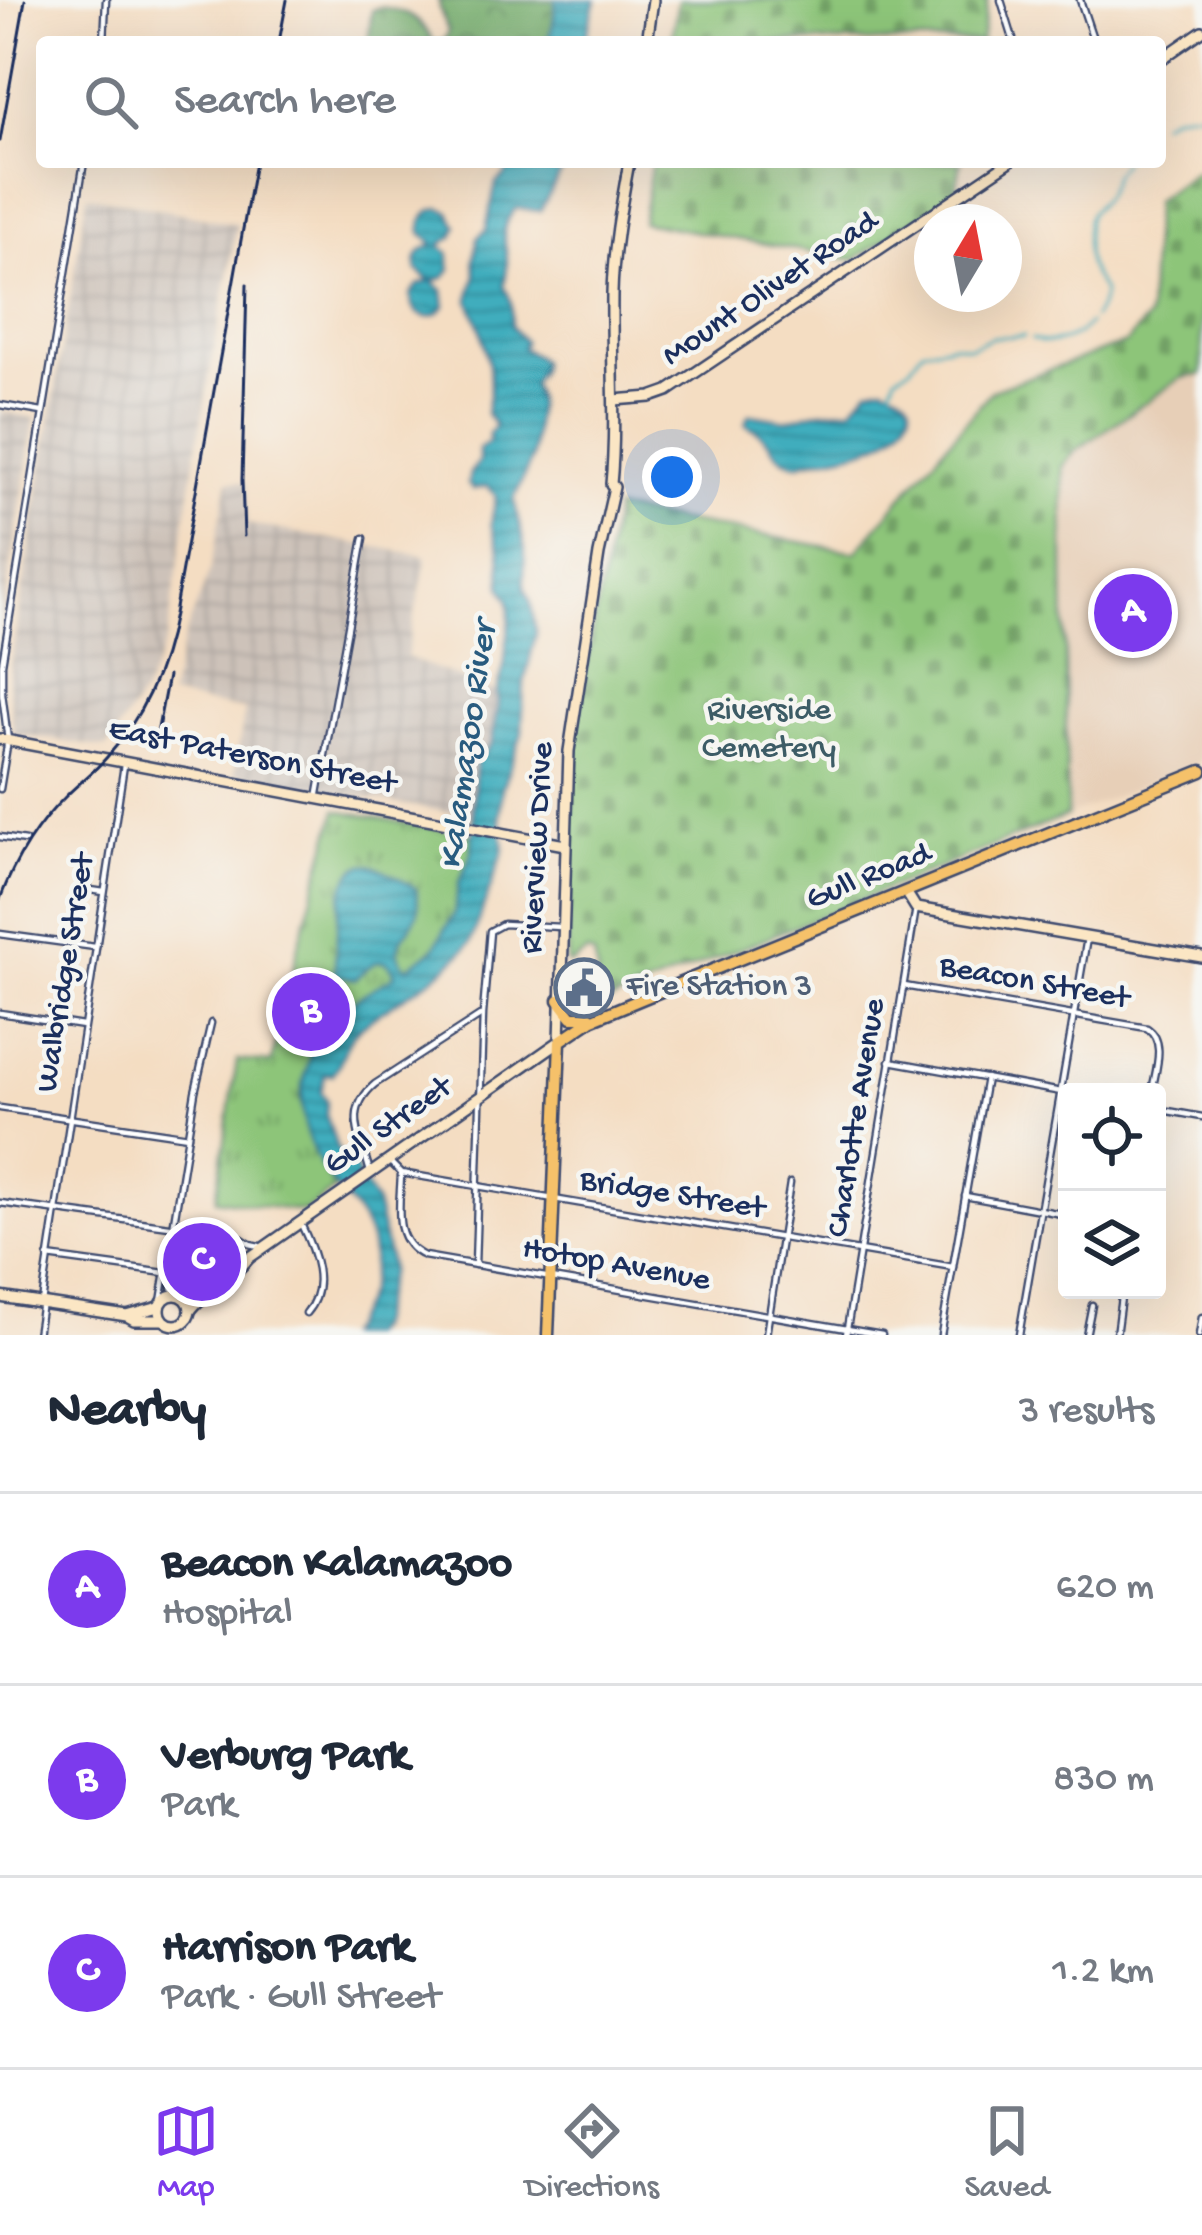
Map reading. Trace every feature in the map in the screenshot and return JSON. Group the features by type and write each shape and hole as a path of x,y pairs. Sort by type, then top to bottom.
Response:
{"main road":[{"name":"Gull Road","path":"560,1041 605,1014 1202,771"},
{"path":"559,1000 574,1018 605,1014"},
{"name":"Riverview Drive","path":"548,1335 560,1041"}],"street":[{"path":"104,36 106,0"},
{"path":"648,36 653,0"},
{"path":"1001,0 1013,36"},
{"path":"1081,0 1092,36"},
{"path":"1166,56 1202,31"},
{"path":"0,789 2,664 83,168"},
{"name":"Riverview Drive","path":"560,1041 565,804 573,718 611,484 612,287 628,168"},
{"name":"Mount Olivet Road","path":"614,400 668,391 1000,168"},
{"path":"0,405 43,412"},
{"path":"317,799 364,538"},
{"name":"East Paterson Street","path":"4,740 565,845"},
{"name":"Walbridge Street","path":"37,1335 125,761"},
{"path":"0,837 25,841"},
{"path":"84,889 104,892"},
{"path":"906,892 916,908 1202,957"},
{"name":"Charlotte Avenue","path":"847,1332 916,908"},
{"path":"475,1265 489,936 496,926 561,927"},
{"path":"0,934 96,947"},
{"path":"1065,1083 1088,937"},
{"name":"Beacon Street","path":"904,986 1140,1026 1155,1033 1153,1083"},
{"path":"0,1012 85,1026"},
{"path":"369,1173 356,1117 358,1102 375,1084 483,1014"},
{"path":"0,1298 128,1316 164,1328 160,1304 194,1092 212,1023"},
{"name":"Gull Street","path":"128,1316 179,1296 249,1258 560,1041"},
{"path":"890,1060 1058,1091"},
{"path":"941,1335 986,1078"},
{"path":"0,1108 188,1136"},
{"path":"1166,1111 1202,1117"},
{"path":"1019,1335 1058,1122"},
{"path":"388,1160 401,1173"},
{"name":"Bridge Street","path":"401,1173 953,1268"},
{"name":"Hotop Avenue","path":"401,1173 400,1230 413,1251 431,1258 883,1335"},
{"path":"766,1335 790,1183"},
{"path":"965,1196 1058,1213"},
{"path":"0,1203 236,1235 265,1247"},
{"path":"299,1222 318,1274 314,1304 306,1313"},
{"path":"230,1235 239,1250 236,1262"},
{"path":"48,1257 166,1269"},
{"name":"Gull Street","path":"164,1328 186,1321 199,1299 249,1258"},
{"path":"166,1269 190,1311"},
{"path":"1116,1335 1121,1299"},
{"path":"1086,1335 1092,1305"},
{"path":"1199,1335 1202,1316"}],"shaded area":[{"path":"87,195 237,224 167,639 145,691 106,748 14,734 8,680"},
{"path":"1202,374 1202,761 1067,816 1063,466 1076,450 1181,378"},
{"path":"0,411 35,418 0,631"},
{"path":"228,481 246,483 248,524 427,556 406,657 497,693 492,743 476,763 475,817 234,774 245,710 169,697 183,641 210,571"}],"green space":[{"path":"439,0 556,0 549,36 446,36"},
{"path":"678,0 988,0 982,36 672,36"},
{"path":"380,7 412,17 430,36 369,36 372,10"},
{"path":"651,168 960,168 955,194 940,204 914,204 914,221 854,260 642,222"},
{"name":"Riverside Cemetery","path":"1194,172 1202,172 1202,374 1181,378 1076,450 1063,466 1067,816 599,1006 591,977 598,975 594,955 587,952 567,963 573,765 615,509 856,552 992,390 1126,343 1148,318 1154,201"},
{"path":"337,810 472,835 472,852 459,883 454,914 441,941 421,960 346,1006 306,1073 300,1096 310,1141 337,1188 304,1212 216,1199 237,1060 271,1063"},
{"path":"178,1232 229,1239 236,1247 235,1257 187,1290 179,1290 171,1279"}],"water":[{"path":"556,0 596,0 587,36 549,36"},
{"path":"509,168 564,168 540,211 516,208 504,231 504,286 511,305 511,326 524,341 522,348 540,359 532,384 537,403 532,458 514,499 525,549 524,586 536,634 524,683 522,734 502,788 504,850 471,942 446,968 359,1028 336,1070 325,1074 321,1092 337,1149 355,1168 376,1204 390,1270 375,1329 367,1335 344,1335 367,1292 371,1245 358,1215 315,1155 303,1114 303,1086 313,1045 328,1021 395,975 381,961 355,979 334,971 342,895 354,871 364,865 376,867 416,889 418,911 398,952 407,968 433,950 454,914 459,883 472,852 476,763 492,743 510,618 500,550 491,524 496,496 487,486 473,489 468,484 479,462 479,449 489,443 495,425 486,413 489,365 469,299 478,237 486,230 496,183"},
{"path":"440,208 450,212 457,227 453,237 440,245 449,253 451,269 444,278 432,281 443,290 445,306 428,317 414,308 411,294 430,281 417,270 420,253 434,244 422,233 422,224 427,213"},
{"path":"884,385 909,399 911,409 899,429 858,450 797,464 784,459 745,424 750,414 787,420 852,408 869,388"}],"waterway":[{"path":"1166,119 1202,111"},
{"path":"1093,318 1103,294 1088,262 1087,223 1118,168"},
{"path":"1032,339 1062,340 1089,324"},
{"path":"891,388 896,375 909,368 923,349 953,344 970,347 993,337 1024,336"}],"railway":[{"path":"0,141 25,0"},
{"path":"280,36 287,0"},
{"path":"0,899 36,831 120,741 142,708 165,653 254,168"},
{"path":"244,536 247,284"},
{"path":"155,744 168,676"}],"place":[{"name":"Beacon Kalamazoo","path":"1133,613"},
{"name":"Fire Station 3","path":"584,988"},
{"name":"Verburg Park","path":"311,1012"},
{"name":"Harrison Park","path":"202,1262"}],"water label":[{"name":"Kalamazoo River","path":"470,746"}]}
